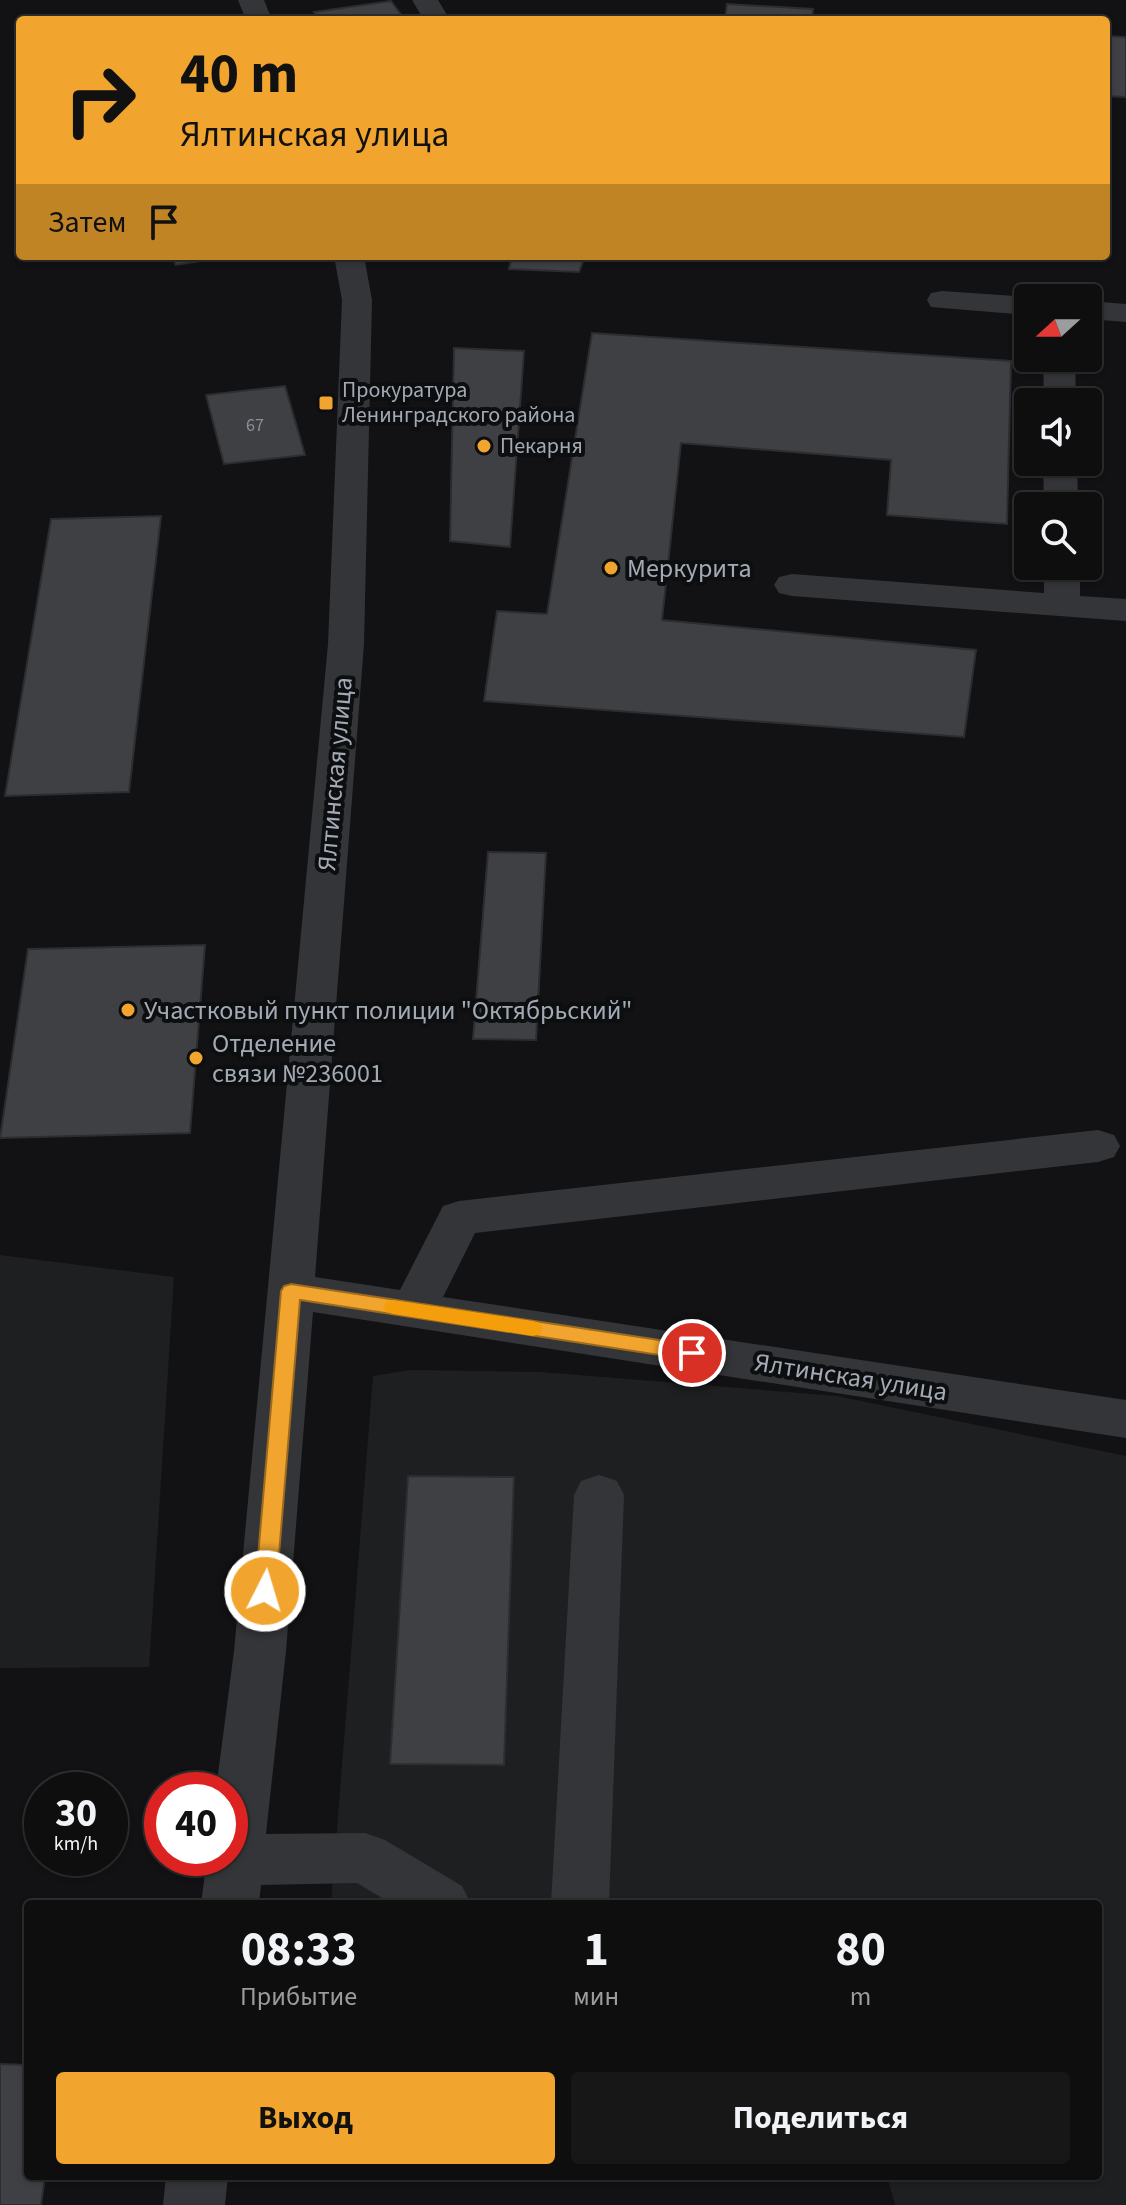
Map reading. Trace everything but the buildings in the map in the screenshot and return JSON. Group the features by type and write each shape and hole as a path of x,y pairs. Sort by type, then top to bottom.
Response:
{"street":[{"name":"Ялтинская улица","path":"233,1882 260,1651 346,644 357,300 350,260"},
{"path":"942,300 1014,305"},
{"path":"1102,311 1126,313"},
{"path":"1062,580 1062,606"},
{"path":"792,585 1126,610"},
{"path":"413,1310 459,1218 1098,1146"},
{"name":"Ялтинская улица","path":"291,1291 1126,1419"},
{"path":"580,1900 599,1495"},
{"path":"233,1882 365,1858 435,1900"},
{"path":"194,2205 197,2180"}],"shaded area":[{"path":"0,1255 174,1277 149,1667 0,1668"},
{"path":"410,1370 541,1372 837,1396 1126,1456 1126,2205 895,2205 888,2180 1102,2180 1102,1900 331,1900 373,1376"}],"slow traffic":[{"path":"393,1307 533,1328"}],"place":[{"name":"Прокуратура Ленинградского района","path":"326,403"},
{"name":"Пекарня","path":"484,446"},
{"name":"Меркурита","path":"611,568"},
{"name":"Участковый пункт полиции \"Октябрьский\"","path":"128,1010"},
{"name":"Отделение связи №236001","path":"196,1058"}],"route":[{"path":"265,1591 291,1291 692,1353"}]}
